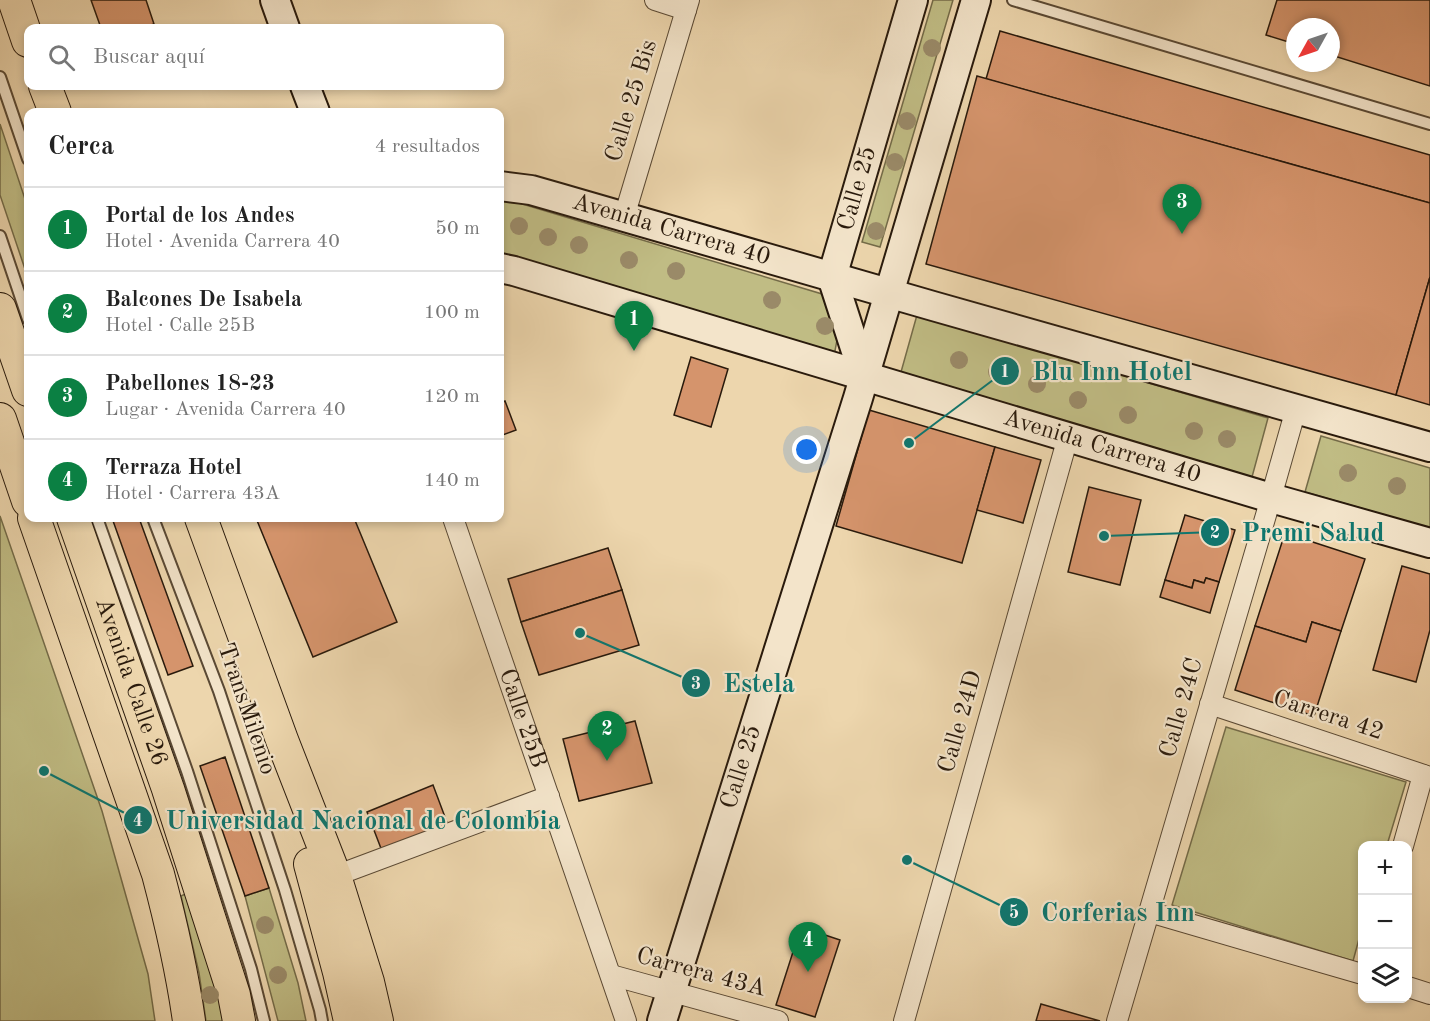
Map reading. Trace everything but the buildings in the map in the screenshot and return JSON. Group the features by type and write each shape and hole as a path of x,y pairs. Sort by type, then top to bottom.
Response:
{"main road":[{"path":"14,0 24,29"},
{"path":"275,0 284,24"},
{"name":"Calle 25","path":"832,277 913,0"},
{"name":"Calle 25","path":"662,1021 864,376 976,0"},
{"path":"47,90 53,108"},
{"path":"307,90 313,108"},
{"name":"Avenida Carrera 40","path":"504,187 531,190 1430,447"},
{"name":"Avenida Carrera 40","path":"504,269 1271,498 1430,543"},
{"path":"832,277 864,376"},
{"path":"0,309 24,380"},
{"path":"0,419 24,489"},
{"name":"Avenida Calle 26","path":"35,522 158,874 184,980 189,1021"},
{"name":"Avenida Calle 26","path":"74,522 168,789 234,995 239,1021"},
{"path":"202,522 282,740 335,876 368,982 377,1021"},
{"path":"282,740 350,1021"}],"street":[{"path":"655,0 688,5"},
{"name":"Calle 25 Bis","path":"624,217 688,5"},
{"name":"Calle 24C","path":"1117,1021 1296,409"},
{"name":"Calle 24D","path":"904,1021 1068,437"},
{"name":"Calle 25B","path":"454,522 626,1021"},
{"name":"Carrera 42","path":"1210,704 1426,776"},
{"path":"1405,841 1426,776"},
{"path":"335,876 549,796"},
{"path":"1149,912 1358,973"},
{"name":"Carrera 43A","path":"611,975 778,1021"},
{"path":"1412,989 1430,994"}],"lane":[{"path":"1013,0 1430,124"},
{"path":"0,77 24,147"},
{"path":"0,236 24,307"},
{"path":"98,522 187,771 251,969 264,1021"},
{"name":"TransMilenio","path":"155,522 223,702 285,890 322,1021"}],"shaded area":[{"path":"933,0 953,0 880,247 862,242"},
{"path":"0,124 24,196 24,266 0,195"},
{"path":"504,200 822,294 832,313 838,335 834,356 504,257"},
{"path":"917,315 1268,418 1252,477 901,372"},
{"path":"1321,436 1430,468 1430,528 1305,492"},
{"path":"0,516 102,811 148,974 155,1021 0,1021"},
{"path":"1226,727 1406,782 1388,841 1358,841 1358,943 1353,961 1172,905"},
{"path":"269,888 298,983 306,1021 278,1021 245,896"},
{"path":"192,891 228,1021 206,1021 199,973 181,896"}],"place":[{"name":"Pabellones 18-23","path":"1182,234"},
{"name":"Portal de los Andes","path":"634,351"},
{"name":"Blu Inn Hotel","path":"909,443"},
{"name":"Premi Salud","path":"1104,536"},
{"name":"Estela","path":"580,633"},
{"name":"Balcones De Isabela","path":"607,761"},
{"name":"Universidad Nacional de Colombia","path":"44,771"},
{"name":"Corferias Inn","path":"907,860"},
{"name":"Terraza Hotel","path":"808,972"}]}
